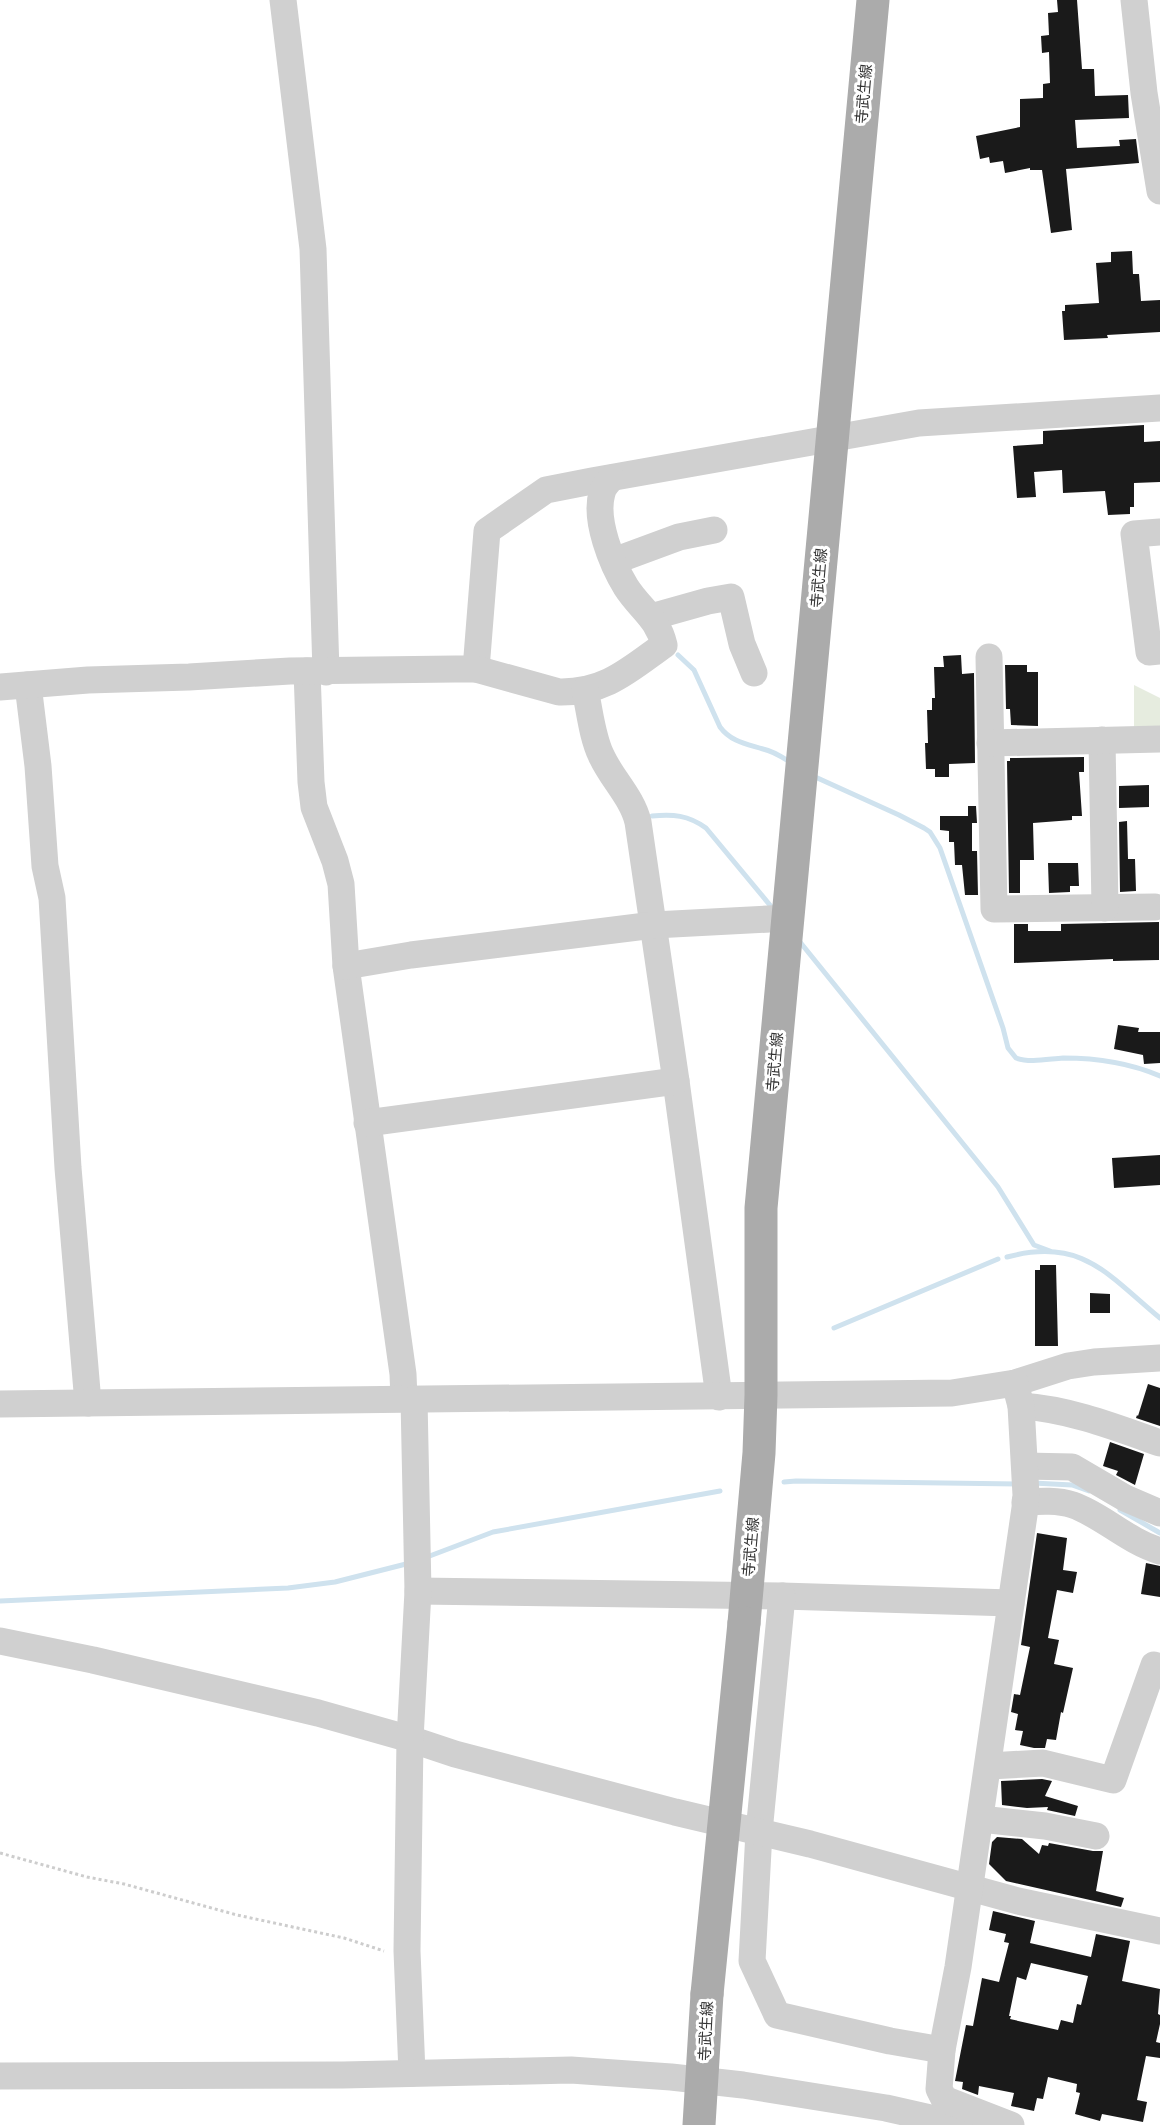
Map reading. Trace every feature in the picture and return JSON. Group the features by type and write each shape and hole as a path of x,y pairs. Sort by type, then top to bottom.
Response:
{"main road":[{"name":"寺武生線","path":"699,2125 707,1994 759,1453 761,1208 873,0"}],"street":[{"path":"283,0 313,249 316,671 311,782 315,807 341,884 346,966 403,1374 409,1399 418,1591 410,1739 407,1952 412,2073"},
{"path":"1134,0 1144,93 1160,190"},
{"path":"476,669 487,531 546,490 920,423 1160,408"},
{"path":"0,687 130,678 316,671 476,669 560,692 599,687 615,679 664,645 660,629 626,587 614,561 599,515 602,492 612,478"},
{"path":"614,561 679,537 714,530"},
{"path":"1160,532 1134,534 1149,652 1160,651"},
{"path":"651,617 731,597 742,644 754,673"},
{"path":"989,657 994,909 1155,907"},
{"path":"28,685 38,766 45,866 52,898 68,1168 88,1403"},
{"path":"585,690 599,752 637,815 719,1397"},
{"path":"990,743 1160,739"},
{"path":"1102,741 1105,908"},
{"path":"346,966 411,955 654,926 788,918"},
{"path":"367,1123 676,1081"},
{"path":"1018,1395 1068,1366 1121,1359 1160,1358"},
{"path":"0,1404 952,1393 1018,1395 1047,1408 1160,1443"},
{"path":"1011,2125 944,2099 939,2088 942,2050 958,1967 989,1766 1025,1484 1018,1395"},
{"path":"1025,1484 1072,1467 1125,1498 1160,1513"},
{"path":"1025,1484 1053,1502 1072,1505 1136,1541 1160,1551"},
{"path":"418,1591 745,1609 782,1596 1011,1603"},
{"path":"782,1596 759,1832 752,1961 777,2015 890,2041 942,2050"},
{"path":"0,1641 93,1660 307,1710 455,1754 1018,1901 1160,1931"},
{"path":"989,1766 1043,1762 1113,1780 1154,1665 1160,1666"},
{"path":"981,1819 1045,1826 1096,1836"},
{"path":"0,2076 571,2070 703,2080 886,2108 961,2125"}],"path":[{"path":"0,1853 237,1915 344,1938 381,1951 407,1952"}],"shaded area":[{"path":"1134,685 1160,698 1160,730 1134,731"}],"building":[{"path":"1057,0 1077,0 1082,69 1094,69 1095,96 1128,95 1129,118 1075,120 1077,148 1120,146 1119,140 1136,139 1139,163 1066,169 1072,230 1051,233 1042,170 1030,170 1030,168 1005,173 1003,161 990,163 989,157 980,159 976,136 1020,127 1020,99 1043,98 1043,84 1050,83 1049,52 1042,53 1041,36 1049,35 1048,13 1058,12"},
{"path":"1132,251 1133,274 1139,274 1141,301 1160,300 1160,332 1064,340 1062,311 1065,311 1065,305 1099,303 1096,263 1111,262 1111,252"},
{"path":"1144,425 1144,442 1160,441 1160,482 1134,483 1134,507 1130,507 1130,514 1108,515 1105,491 1063,493 1062,470 1034,472 1036,497 1017,498 1013,446 1043,444 1043,431"},
{"path":"961,655 962,674 974,673 975,763 949,764 949,777 935,777 935,769 926,769 925,743 928,743 927,710 932,710 932,698 935,698 934,667 944,667 943,656"},
{"path":"1005,665 1027,665 1027,672 1038,672 1038,726 1011,725 1010,709 1006,709"},
{"path":"1084,757 1084,772 1079,772 1082,816 1072,816 1072,820 1033,823 1034,860 1020,860 1020,893 1009,893 1007,761 1010,761 1010,758"},
{"path":"1149,785 1149,807 1119,808 1119,786"},
{"path":"968,806 976,806 977,823 972,823 972,851 977,851 978,895 965,895 962,865 955,865 954,842 949,842 949,831 940,830 940,816 968,816"},
{"path":"1127,821 1128,859 1135,859 1136,891 1120,892 1119,822"},
{"path":"1048,863 1078,863 1079,886 1070,886 1070,892 1049,893"},
{"path":"1159,922 1159,960 1113,961 1113,959 1014,963 1014,924 1028,924 1028,931 1061,931 1061,924"},
{"path":"1118,1025 1139,1028 1138,1032 1160,1032 1160,1063 1144,1064 1143,1055 1114,1049"},
{"path":"1160,1155 1160,1185 1114,1188 1112,1158"},
{"path":"1040,1265 1056,1265 1058,1346 1035,1346 1035,1270 1040,1270"},
{"path":"1090,1293 1110,1294 1110,1313 1090,1313"},
{"path":"1148,1384 1160,1388 1160,1426 1136,1418"},
{"path":"1110,1442 1144,1454 1135,1485 1116,1475 1118,1471 1103,1466"},
{"path":"1037,1533 1067,1538 1063,1570 1077,1572 1073,1593 1057,1590 1048,1638 1059,1640 1054,1664 1073,1668 1056,1740 1047,1739 1045,1748 1020,1745 1023,1731 1015,1730 1018,1714 1011,1712 1014,1694 1020,1695 1030,1647 1021,1645"},
{"path":"1146,1563 1160,1566 1160,1597 1141,1594"},
{"path":"1042,1779 1052,1781 1045,1796 1078,1806 1075,1816 1047,1810 1048,1807 1027,1808 1002,1805 1001,1781"},
{"path":"997,1837 1022,1839 1039,1854 1042,1845 1048,1846 1049,1843 1103,1851 1096,1891 1124,1898 1121,1907 1006,1881 989,1864 992,1842"},
{"path":"993,1911 1035,1921 1030,1943 1091,1957 1096,1934 1130,1941 1122,1981 1160,1989 1158,2014 1160,2024 1156,2042 1160,2043 1160,2058 1146,2056 1137,2100 1147,2102 1143,2122 1102,2114 1100,2121 1075,2114 1080,2093 1076,2092 1077,2084 1048,2077 1043,2099 1037,2098 1034,2111 1011,2106 1014,2093 979,2086 978,2095 962,2089 963,2082 955,2081 966,2025 973,2026 982,1978 999,1982 1009,1943 1004,1942 1006,1934 989,1930","holes":["1031,1963 1088,1976 1081,2005 1077,2004 1073,2023 1061,2020 1058,2030 1010,2019 1017,1977 1026,1980"]}],"waterway":[{"path":"678,655 694,670 724,732 740,742 770,751 790,762"},
{"path":"813,776 899,815 930,832 940,848 1008,1048 1016,1058 1100,1060 1137,1068 1160,1076"},
{"path":"652,816 680,816 693,820 706,828 774,910"},
{"path":"800,942 998,1187 1034,1245 1050,1251"},
{"path":"1007,1257 1033,1252 1055,1252 1074,1256 1108,1274 1160,1318"},
{"path":"834,1328 998,1259"},
{"path":"784,1482 1018,1484"},
{"path":"1033,1483 1072,1485 1089,1491"},
{"path":"427,1557 493,1532 720,1491"},
{"path":"1120,1510 1160,1533"},
{"path":"0,1601 288,1588 335,1582 406,1564"}]}
